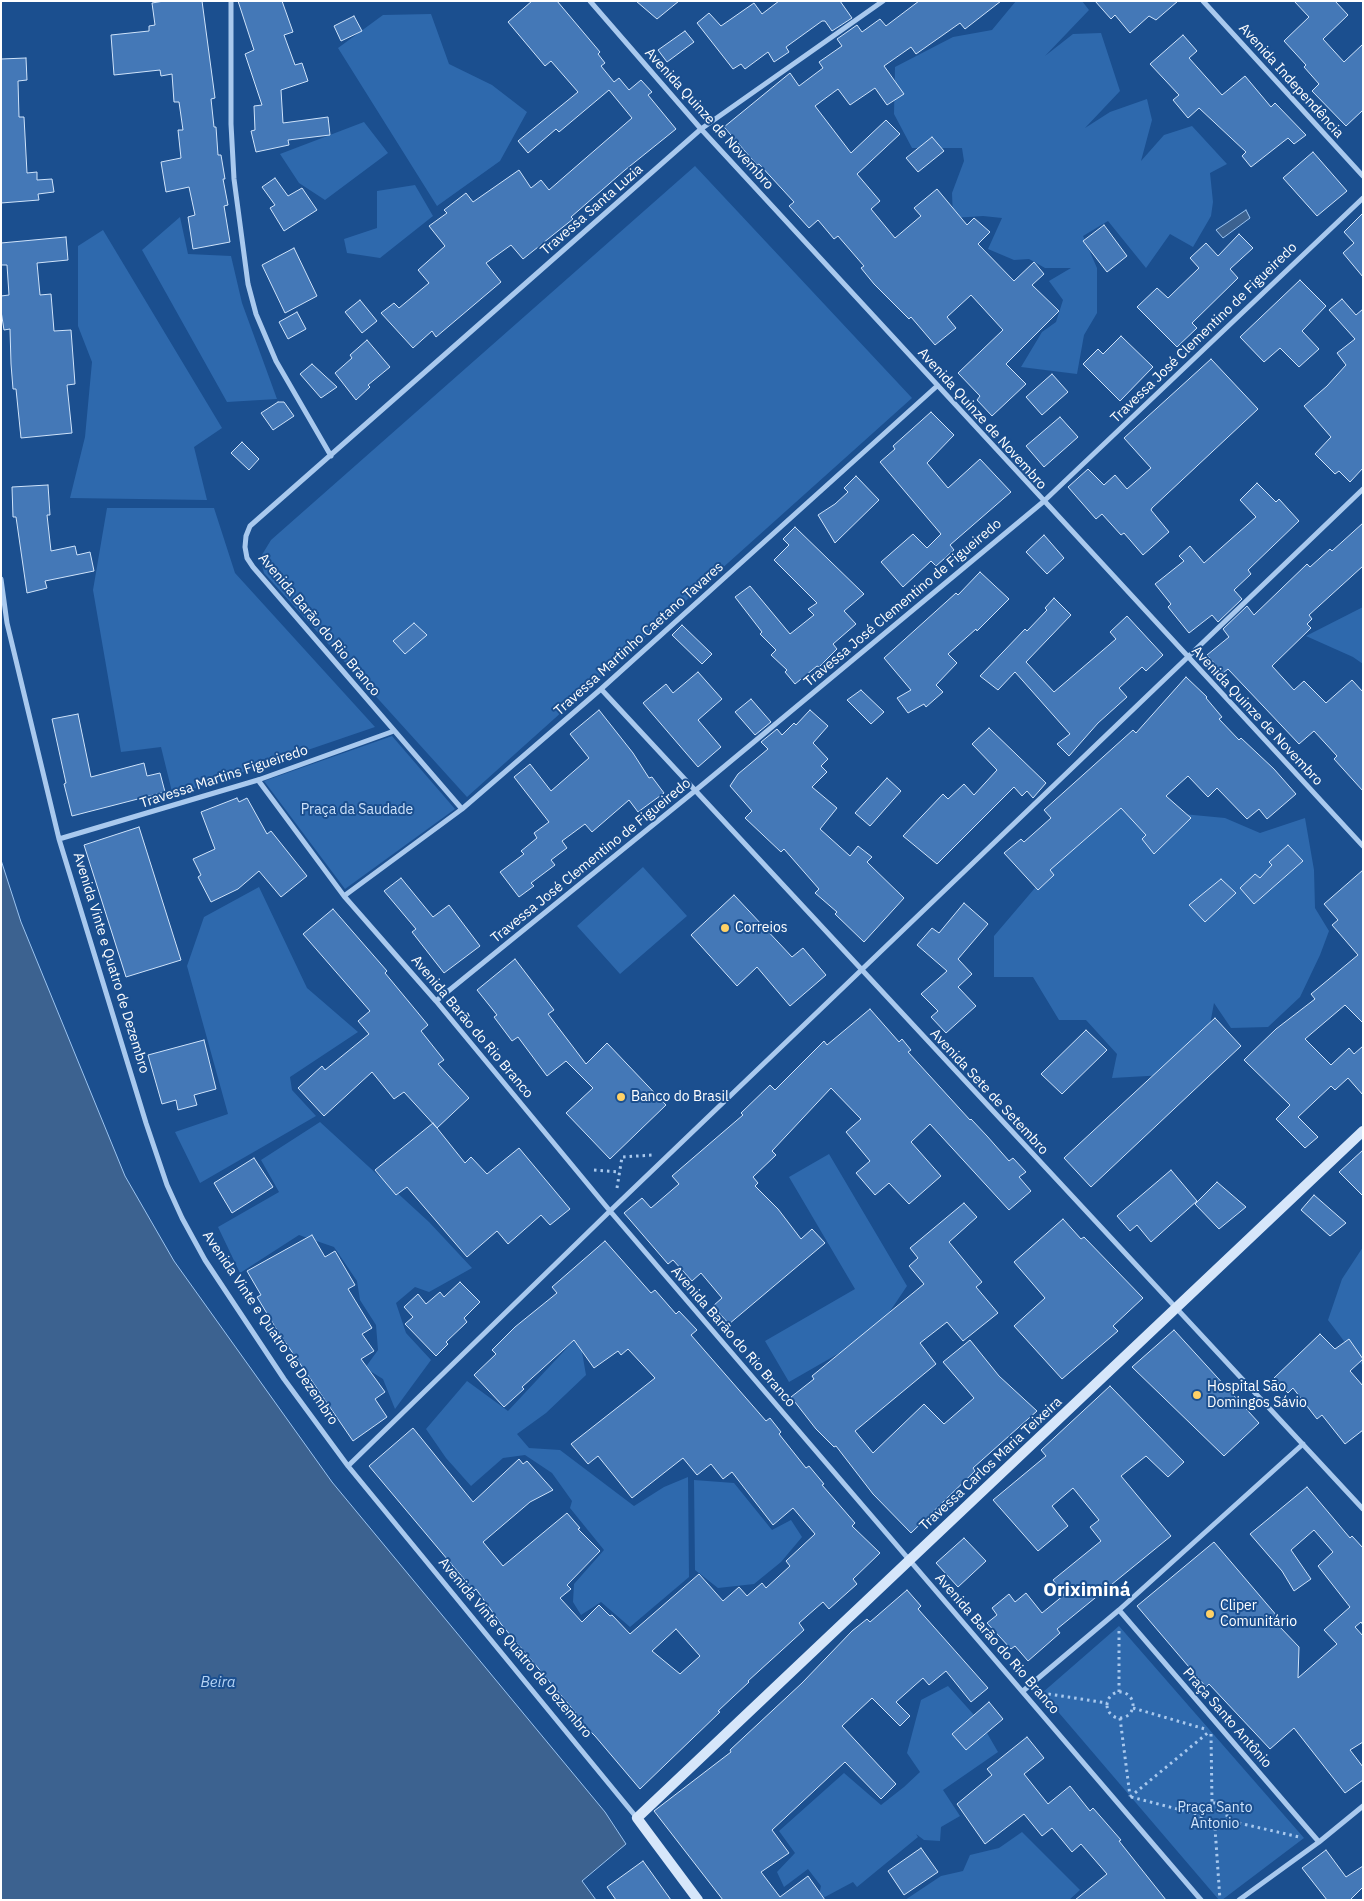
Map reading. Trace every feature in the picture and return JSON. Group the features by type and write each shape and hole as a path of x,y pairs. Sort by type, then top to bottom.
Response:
{"street":[{"path":"231,1 230,124 234,179 248,284 256,314 276,361 331,456"},
{"name":"Avenida Quinze de Novembro","path":"590,1 700,129 1363,846"},
{"name":"Travessa Santa Luzia","path":"331,456 700,129 883,1"},
{"name":"Avenida Independência","path":"1203,1 1363,176"},
{"name":"Travessa José Clementino de Figueiredo","path":"436,1001 696,790 1043,502 1363,198"},
{"name":"Travessa Martinho Caetano Tavares","path":"344,896 462,809 601,689 938,386"},
{"name":"Avenida Barão do Rio Branco","path":"331,456 250,526 246,536 248,558 462,809"},
{"path":"348,1466 610,1211 1363,488"},
{"name":"Avenida Vinte e Quatro de Dezembro","path":"1,579 7,623 59,839 146,1123 182,1218 210,1268 284,1378 348,1466 638,1818 698,1900"},
{"name":"Avenida Sete de Setembro","path":"601,689 1175,1309 1363,1509"},
{"name":"Travessa Martins Figueiredo","path":"59,839 258,780 394,731"},
{"name":"Avenida Barão do Rio Branco","path":"258,780 344,896 436,1001 610,1211 1201,1900"},
{"name":"Travessa Carlos Maria Teixeira","path":"638,1818 1363,1131"},
{"path":"1023,1691 1119,1610 1303,1444"},
{"name":"Praça Santo Antônio","path":"1119,1610 1319,1842"},
{"path":"1239,1900 1319,1842 1363,1806"}],"path":[{"path":"617,1188 622,1157 655,1155"},
{"path":"594,1170 620,1172"},
{"path":"1119,1626 1119,1692"},
{"path":"1119,1692 1130,1696 1133,1708 1129,1716 1120,1718 1109,1712 1108,1703 1112,1696 1119,1692"},
{"path":"1042,1693 1108,1703"},
{"path":"1133,1708 1211,1730"},
{"path":"1120,1718 1130,1797"},
{"path":"1130,1797 1211,1730"},
{"path":"1211,1730 1212,1803"},
{"path":"1130,1797 1201,1814"},
{"path":"1212,1803 1224,1808 1226,1820 1221,1827 1206,1826 1201,1814 1204,1807 1212,1803"},
{"path":"1226,1820 1304,1838"},
{"path":"1215,1828 1220,1900"}],"green space":[{"path":"1016,1 1082,1 1089,10 1045,56 1073,34 1101,33 1120,91 1085,128 1110,112 1147,99 1152,120 1141,161 1164,135 1192,126 1227,164 1210,173 1213,202 1211,216 1193,247 1170,234 1146,268 1108,221 1083,236 1097,268 1097,313 1084,335 1077,374 1021,367 1042,332 1056,322 1063,300 1049,281 1071,268 1045,268 1029,259 1014,260 988,249 1002,218 983,216 953,218 952,193 964,161 962,148 912,148 894,114 895,67 953,37 992,30"},
{"path":"431,14 449,64 492,85 527,112 500,161 437,206 338,48 383,15"},
{"path":"364,122 388,153 325,200 299,183 280,154"},
{"path":"695,166 912,398 467,797 264,573 260,558 271,540"},
{"path":"415,185 433,216 380,258 347,253 344,239 377,228 377,191"},
{"path":"180,217 188,254 231,256 242,303 277,399 227,402 142,250"},
{"path":"103,230 222,428 194,447 207,500 70,498 85,437 92,362 78,326 78,246"},
{"path":"107,508 214,508 235,573 375,727 173,796 161,747 121,752 93,590"},
{"path":"1363,607 1363,664 1353,657 1306,636"},
{"name":"Praça da Saudade","path":"392,736 455,809 345,889 264,781"},
{"path":"1119,808 1225,818 1260,833 1305,818 1314,870 1315,908 1329,931 1320,955 1300,997 1268,1027 1231,1028 1214,1003 1201,1073 1112,1078 1117,1054 1086,1020 1059,1020 1033,977 994,977 994,936 1052,868"},
{"path":"643,867 687,916 620,974 577,926"},
{"path":"259,887 307,988 358,1032 290,1077 292,1090 316,1116 200,1183 175,1132 228,1114 187,966 204,917"},
{"path":"320,1122 429,1222 472,1268 429,1292 415,1287 396,1303 406,1333 431,1360 395,1409 383,1379 365,1368 378,1350 376,1325 360,1300 357,1281 334,1247 299,1235 240,1273 218,1227 279,1192 261,1160"},
{"path":"829,1154 907,1286 876,1332 789,1382 765,1341 855,1289 789,1177"},
{"path":"1363,1247 1363,1366 1328,1320 1342,1279"},
{"path":"579,1335 586,1375 546,1413 517,1434 529,1448 560,1450 634,1506 664,1487 688,1477 689,1577 630,1627 601,1602 581,1615 573,1602 574,1584 604,1550 570,1508 572,1501 552,1473 525,1455 503,1458 471,1486 446,1458 426,1429 467,1381 508,1411"},
{"path":"694,1480 734,1483 772,1530 791,1520 802,1537 781,1562 754,1584 718,1588 695,1570"},
{"name":"Praça Santo Antonio","path":"1119,1626 1304,1838 1222,1900 1219,1900 1042,1693"},
{"path":"948,1686 974,1715 952,1734 966,1750 987,1733 998,1752 943,1790 960,1816 941,1827 940,1841 924,1840 916,1834 918,1837 857,1887 853,1882 823,1898 819,1895 821,1886 808,1869 784,1887 777,1872 795,1853 779,1831 844,1773 881,1805 904,1787 920,1772 907,1753 921,1700"},
{"path":"1022,1832 1080,1890 1069,1900 905,1900 941,1876 963,1871 970,1855 999,1848"}],"water":[{"path":"1246,210 1250,218 1223,238 1216,230"},
{"name":"Beira","path":"1,860 21,922 125,1176 174,1261 332,1482 605,1812 626,1844 582,1881 596,1900 1,1900"}],"building":[{"path":"164,1 202,1 215,98 211,99 214,127 216,127 218,155 221,155 225,179 223,179 228,205 224,206 230,242 193,249 188,217 195,215 189,187 166,192 161,162 181,158 178,130 183,130 179,102 174,102 172,74 161,76 160,70 114,75 111,35 149,31 149,26 155,25 152,3"},
{"path":"238,1 282,1 293,32 284,35 295,65 302,63 308,81 281,90 283,123 328,117 330,135 288,140 289,145 256,152 251,131 255,130 254,106 262,105 245,54 254,50"},
{"path":"532,1 557,1 600,52 598,54 605,63 601,66 614,82 619,78 629,90 641,80 652,92 648,95 676,129 571,217 573,219 523,259 511,245 486,263 501,282 436,337 432,331 413,348 381,313 394,303 399,308 429,283 418,270 445,246 429,226 447,213 444,210 466,193 473,202 519,170 531,188 541,180 549,190 632,118 609,90 559,132 556,129 528,153 518,141 578,92 551,61 545,66 508,22"},
{"path":"636,1 679,1 657,19"},
{"path":"779,1 840,1 852,18 832,31 825,21 822,21 786,47 789,52 774,62 768,52 745,69 741,64 733,69 697,23 709,13 721,26 754,3 762,14"},
{"path":"919,1 1001,1 965,29 960,23 916,54 911,47 884,66 904,94 887,105 875,88 850,105 838,89 815,106 851,153 886,120 900,134 857,174 880,201 871,209 895,238 921,216 914,208 937,189 967,225 974,218 990,232 978,244 1014,281 1034,262 1044,274 1032,285 1059,311 1006,364 1026,384 992,416 977,400 980,396 958,373 1003,330 971,295 947,317 956,328 935,345 911,317 909,319 874,284 861,268 864,266 838,236 834,239 818,220 809,228 789,206 794,202 759,164 757,165 724,127 790,73 799,86 823,68 819,62 842,46 837,39 857,25 862,32 880,19 886,26"},
{"path":"1095,1 1178,1 1156,20 1149,16 1130,33 1115,15 1111,19"},
{"path":"1294,1 1335,1 1348,15 1323,39 1344,62 1363,44 1363,110 1346,126 1312,91 1319,84 1304,67 1306,65 1284,41 1309,17"},
{"path":"354,16 362,31 341,41 334,26"},
{"path":"685,31 694,42 667,62 658,50"},
{"path":"1183,35 1197,51 1189,58 1222,95 1245,76 1271,107 1275,103 1306,135 1294,144 1288,138 1251,167 1242,156 1246,152 1199,108 1188,118 1173,100 1179,95 1150,64"},
{"path":"26,58 27,80 18,81 19,117 24,117 27,173 37,172 37,180 52,179 54,192 38,194 39,200 1,203 1,59"},
{"path":"932,137 944,151 918,172 906,158"},
{"path":"1313,152 1347,191 1317,216 1283,178"},
{"path":"275,178 288,196 302,188 317,210 284,231 270,208 275,205 262,187"},
{"path":"1363,213 1363,277 1343,253 1354,243 1344,232"},
{"path":"1104,225 1127,256 1107,272 1083,241"},
{"path":"1239,234 1253,248 1230,269 1238,278 1192,323 1197,328 1177,347 1137,307 1157,288 1168,298 1199,268 1190,258 1206,243 1218,256"},
{"path":"66,237 68,260 37,263 40,295 51,294 54,331 71,330 75,384 67,385 72,433 21,438 16,389 13,389 10,329 4,330 1,311 1,296 9,295 7,265 1,265 1,243"},
{"path":"294,248 317,296 285,313 262,265"},
{"path":"1300,280 1326,306 1302,331 1319,349 1299,367 1280,348 1264,362 1240,337"},
{"path":"1342,299 1356,315 1363,309 1363,468 1350,482 1339,471 1335,474 1315,454 1331,437 1304,406 1327,386 1346,365 1337,353 1355,339 1329,310"},
{"path":"360,300 377,321 362,333 345,312"},
{"path":"297,312 306,329 288,339 279,322"},
{"path":"1121,336 1153,367 1120,401 1083,364 1098,349 1103,354"},
{"path":"367,340 390,367 368,385 370,387 356,400 335,373 352,358 350,355"},
{"path":"1211,359 1258,409 1152,508 1151,510 1169,532 1143,555 1124,533 1121,535 1102,514 1096,519 1068,487 1088,469 1104,485 1115,475 1127,489 1151,468 1124,438"},
{"path":"312,364 337,387 321,398 300,374"},
{"path":"1052,374 1068,392 1042,415 1026,397"},
{"path":"278,402 284,402 294,416 273,430 261,413"},
{"path":"931,412 954,435 927,463 948,488 980,459 1011,492 950,545 954,550 936,566 931,561 903,587 881,562 913,534 927,548 941,534 880,462 895,449 893,446"},
{"path":"1060,417 1078,437 1044,467 1026,446"},
{"path":"242,442 259,459 249,470 231,453"},
{"path":"856,476 879,500 835,543 818,515 835,504 848,492 844,488"},
{"path":"1257,483 1276,502 1279,499 1299,521 1248,570 1251,574 1234,590 1242,599 1218,622 1212,615 1189,633 1168,607 1171,604 1155,584 1184,561 1179,556 1190,546 1204,563 1256,517 1240,500"},
{"path":"48,485 50,515 47,515 51,551 75,546 77,555 90,552 94,571 45,581 47,588 27,593 16,517 13,517 12,487"},
{"path":"1363,523 1363,566 1309,615 1312,619 1307,624 1311,628 1272,666 1294,690 1304,681 1326,703 1352,680 1363,692 1363,791 1334,759 1337,756 1314,731 1299,744 1228,669 1223,673 1207,655 1229,637 1223,629 1247,606 1254,615 1307,564 1310,567 1330,549 1332,551"},
{"path":"795,527 864,594 844,611 856,624 833,644 837,649 819,667 817,666 795,684 785,672 787,670 771,655 776,650 760,634 762,632 735,597 750,586 790,634 814,615 808,609 817,603 774,560 789,545 783,539"},
{"path":"1044,535 1064,558 1047,574 1026,552"},
{"path":"980,572 1009,599 977,631 976,629 948,654 957,663 936,685 943,692 926,707 924,704 908,713 897,698 911,690 884,658 956,593 958,595"},
{"path":"1054,598 1071,615 1026,662 1054,692 1116,639 1110,632 1127,616 1163,655 1146,671 1142,667 1119,688 1127,697 1098,723 1069,756 1057,744 1070,734 1015,672 998,690 980,676 1025,629 1027,631 1047,610 1045,608"},
{"path":"414,623 427,635 405,654 393,641"},
{"path":"682,625 712,654 702,664 672,635"},
{"path":"698,672 722,699 698,720 721,747 698,767 643,703 666,684 673,693"},
{"path":"1186,677 1207,697 1222,717 1219,719 1239,740 1241,738 1274,769 1296,794 1267,819 1259,809 1247,819 1217,788 1208,797 1188,776 1166,796 1191,818 1154,854 1142,839 1146,835 1121,808 1050,870 1054,875 1038,890 1004,853 1021,839 1024,842 1051,818 1044,810 1133,730 1136,733"},
{"path":"861,690 884,712 871,724 847,700"},
{"path":"751,699 771,722 755,735 735,712"},
{"path":"599,710 633,753 649,778 652,777 664,793 638,812 629,800 592,832 585,824 562,841 567,848 551,860 555,865 531,883 534,886 519,897 500,872 524,854 521,851 537,838 534,833 549,822 514,777 530,764 551,791 589,758 570,734"},
{"path":"810,710 828,726 813,743 828,759 821,766 827,772 812,787 837,808 820,829 850,856 858,846 872,857 867,862 904,898 864,942 835,914 837,912 815,893 819,889 784,849 781,852 745,818 752,811 730,786 738,774 768,749 761,742 777,729 782,735 794,723 796,725"},
{"path":"78,714 91,777 144,763 147,776 160,773 165,792 72,816 52,719"},
{"path":"989,728 1046,783 1033,798 1027,791 1022,796 1014,787 937,864 903,836 943,794 948,799 964,784 974,795 997,770 972,744"},
{"path":"887,778 901,791 870,826 855,813"},
{"path":"237,798 239,802 247,798 267,834 271,831 307,876 281,897 259,871 238,889 211,902 198,877 201,875 193,859 215,849 201,812"},
{"path":"139,827 181,960 126,977 84,845"},
{"path":"1288,845 1303,861 1254,904 1240,888 1255,874 1260,878 1272,865 1269,862"},
{"path":"1363,870 1363,1023 1345,1005 1305,1039 1331,1065 1349,1048 1354,1054 1363,1046 1363,1095 1348,1078 1335,1090 1331,1086 1298,1117 1318,1137 1305,1148 1276,1119 1290,1105 1244,1060 1276,1029 1315,999 1311,994 1358,955 1332,925 1338,920 1324,904"},
{"path":"401,878 433,917 449,905 480,946 444,973 412,932 416,929 384,891"},
{"path":"1221,879 1236,893 1205,922 1189,905"},
{"path":"734,895 792,957 803,948 826,975 790,1006 757,967 737,986 691,935"},
{"path":"964,903 988,924 958,959 972,974 958,987 976,1006 946,1033 931,1017 938,1011 921,994 947,971 917,945 932,928 939,933"},
{"path":"333,909 387,971 385,973 428,1025 421,1031 444,1060 438,1064 469,1098 437,1128 404,1092 394,1099 372,1072 324,1116 298,1088 322,1066 325,1070 369,1034 358,1021 370,1011 303,934"},
{"path":"515,959 554,1010 548,1014 586,1064 607,1043 666,1105 610,1159 566,1113 593,1088 566,1061 547,1076 518,1037 512,1041 494,1017 497,1015 477,990"},
{"path":"870,1009 899,1042 902,1039 911,1050 908,1052 1009,1161 1013,1158 1026,1172 1019,1177 1031,1191 1009,1210 930,1124 911,1142 941,1176 909,1204 889,1183 875,1195 856,1173 870,1161 846,1132 861,1119 831,1088 772,1151 776,1155 753,1177 758,1183 755,1186 778,1209 801,1239 812,1229 825,1243 729,1324 713,1306 722,1298 701,1273 692,1281 673,1260 668,1264 624,1213 642,1198 651,1208 679,1184 672,1176 743,1115 741,1113 770,1085 775,1090 824,1041 827,1045"},
{"path":"1215,1018 1241,1046 1091,1187 1064,1158"},
{"path":"1086,1030 1107,1050 1062,1094 1041,1074"},
{"path":"204,1040 216,1089 194,1095 197,1105 178,1110 176,1100 162,1104 148,1055"},
{"path":"433,1123 465,1163 471,1157 487,1174 519,1148 570,1209 550,1225 541,1215 508,1244 497,1231 467,1257 407,1187 396,1195 375,1170"},
{"path":"1363,1150 1363,1196 1339,1172"},
{"path":"254,1158 273,1187 232,1213 214,1183"},
{"path":"1171,1170 1197,1201 1151,1242 1137,1225 1130,1231 1117,1216"},
{"path":"1217,1182 1246,1207 1219,1229 1195,1204"},
{"path":"1314,1195 1346,1223 1330,1236 1301,1210"},
{"path":"964,1203 977,1217 949,1242 982,1282 976,1287 998,1313 963,1341 947,1322 920,1343 936,1364 855,1431 873,1453 924,1404 944,1424 974,1398 943,1362 970,1340 999,1376 1037,1411 973,1468 975,1471 911,1533 873,1494 836,1446 834,1447 816,1429 791,1397 814,1379 812,1376 924,1284 909,1266 918,1258 910,1248"},
{"path":"1063,1219 1081,1239 1084,1237 1143,1298 1113,1326 1118,1331 1062,1379 1014,1326 1045,1298 1014,1262"},
{"path":"312,1235 325,1257 335,1251 355,1285 348,1289 372,1328 362,1334 374,1351 361,1359 385,1392 375,1399 387,1417 353,1441 277,1330 257,1297 261,1295 247,1271"},
{"path":"605,1241 651,1293 655,1290 676,1314 679,1311 697,1330 691,1335 766,1421 770,1418 781,1432 779,1434 806,1468 809,1466 824,1484 822,1485 855,1523 852,1526 880,1553 853,1579 857,1584 829,1609 823,1602 799,1623 804,1630 748,1681 718,1711 720,1712 640,1789 595,1736 574,1715 576,1713 501,1624 476,1589 474,1591 369,1466 413,1428 473,1502 519,1459 523,1464 527,1461 553,1490 530,1502 483,1542 503,1566 567,1513 580,1528 578,1529 600,1551 567,1585 571,1589 560,1598 582,1622 599,1605 610,1616 612,1615 630,1634 699,1574 723,1601 739,1587 747,1596 762,1583 766,1588 790,1566 786,1561 815,1534 793,1508 773,1525 732,1472 723,1479 711,1464 697,1475 683,1458 632,1498 598,1456 588,1464 571,1444 655,1378 628,1349 621,1355 618,1351 594,1368 574,1340 522,1387 524,1389 504,1407 474,1375 496,1354 492,1350 515,1327 557,1293 552,1287","holes":["676,1629 700,1656 680,1674 652,1651"]},
{"path":"460,1282 480,1302 464,1318 467,1322 446,1342 448,1344 436,1356 405,1324 413,1317 404,1307 418,1294 426,1304 440,1292 444,1297"},
{"name":"Hospital São Domingos Sávio","path":"1174,1330 1259,1423 1224,1456 1132,1367"},
{"path":"1320,1334 1335,1349 1349,1339 1363,1359 1350,1371 1363,1386 1363,1430 1345,1444 1322,1415 1317,1419 1293,1388 1288,1393 1274,1378"},
{"path":"1110,1386 1184,1462 1168,1477 1146,1456 1121,1476 1171,1536 1057,1629 1060,1633 1028,1661 1015,1646 1011,1649 987,1623 997,1615 992,1608 1009,1594 1015,1602 1026,1593 1042,1613 1064,1595 1053,1580 1101,1541 1090,1527 1099,1520 1073,1488 1052,1506 1068,1526 1038,1551 993,1500 1046,1456 1041,1450"},
{"path":"1307,1487 1350,1538 1352,1536 1363,1548 1363,1625 1361,1622 1355,1627 1363,1636 1363,1742 1350,1750 1363,1767 1363,1780 1345,1793 1294,1728 1270,1749 1209,1684 1206,1687 1137,1606 1214,1542 1283,1623 1279,1626 1299,1647 1298,1678 1337,1644 1324,1630 1350,1607 1318,1566 1333,1552 1314,1530 1291,1550 1311,1579 1294,1591 1282,1571 1250,1534"},
{"path":"964,1538 986,1561 958,1587 936,1563"},
{"path":"907,1590 921,1606 918,1609 988,1688 971,1702 946,1671 929,1685 923,1678 896,1702 910,1716 900,1726 872,1698 842,1726 896,1784 881,1799 845,1762 772,1830 789,1853 761,1872 780,1897 808,1876 825,1900 723,1900 654,1811 731,1752 730,1750 802,1683 852,1631 867,1619 870,1622"},
{"path":"989,1702 1003,1719 966,1750 952,1734"},
{"path":"1027,1737 1044,1758 1024,1774 1048,1804 1070,1786 1090,1811 1093,1808 1121,1840 1119,1841 1166,1900 1075,1900 1107,1874 1081,1844 1072,1852 1052,1828 1042,1836 1024,1814 985,1844 957,1804 992,1775 987,1769"},
{"path":"921,1848 938,1872 904,1895 888,1871"},
{"path":"1326,1850 1346,1877 1363,1866 1363,1887 1350,1900 1327,1900 1302,1868"},
{"path":"643,1861 671,1900 616,1900 607,1887"}],"place":[{"name":"Correios","path":"725,928"},
{"name":"Banco do Brasil","path":"621,1097"},
{"name":"Hospital São Domingos Sávio","path":"1197,1395"},
{"name":"Cliper Comunitário","path":"1210,1614"}],"district":[{"name":"Oriximiná","path":"1087,1591"}]}
